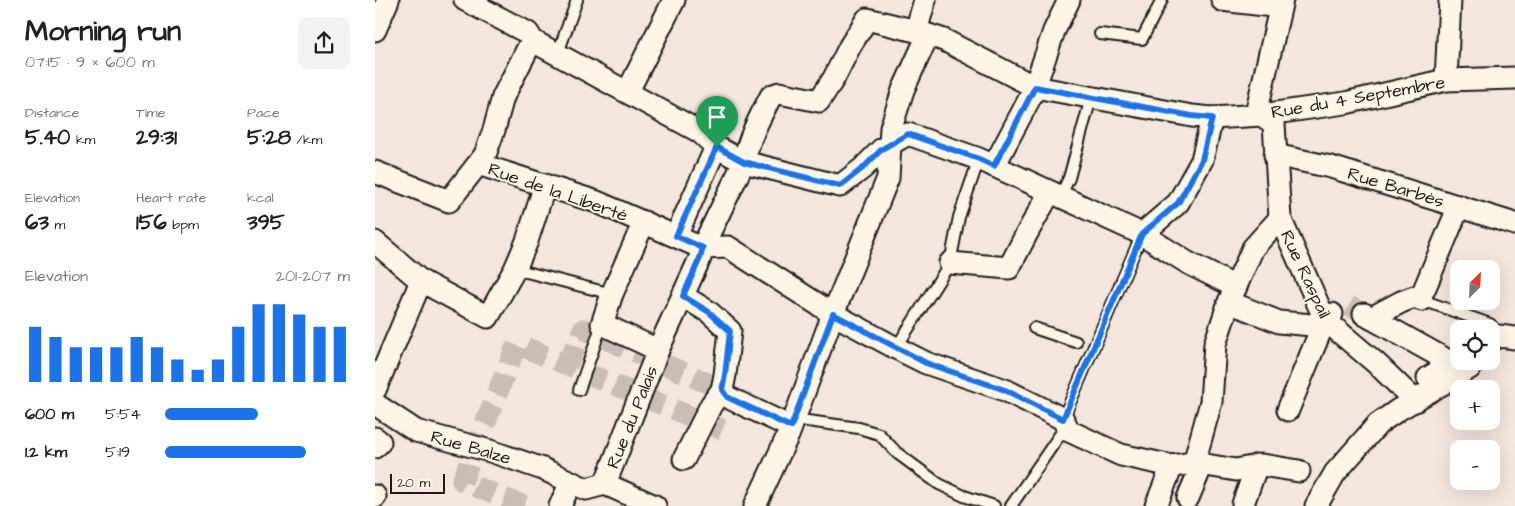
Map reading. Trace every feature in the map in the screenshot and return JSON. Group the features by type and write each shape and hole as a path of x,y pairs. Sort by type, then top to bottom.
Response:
{"street":[{"path":"375,30 388,0"},
{"path":"465,0 528,33 533,40 700,132 717,147 744,162 840,186 863,168 882,149 908,134 987,163 1142,234 1189,263 1233,295 1279,322 1312,326 1346,312 1401,302 1420,296 1459,206"},
{"path":"628,91 674,0"},
{"path":"755,506 792,423 833,314 888,178 891,128 922,33 925,0"},
{"path":"987,163 1035,87 1054,31 1069,0"},
{"path":"1221,0 1281,4 1258,105 1263,115"},
{"path":"1446,80 1450,0"},
{"name":"Rue du 4 Septembre","path":"744,162 745,154 758,122 771,96 779,93 789,94 819,101 867,19 944,40 1035,87 1212,118 1263,115 1345,104 1446,80 1515,78"},
{"path":"478,164 485,155 503,97 533,40"},
{"name":"Rue Raspail","path":"1263,115 1274,124 1280,218 1346,312 1377,364 1411,397"},
{"path":"1142,234 1178,203 1202,160 1212,118"},
{"path":"676,236 717,147"},
{"name":"Rue Barbès","path":"1275,155 1331,167 1515,224"},
{"path":"602,324 658,350 703,248 744,162"},
{"name":"Rue de la Liberté","path":"375,172 449,201 478,164 597,202 703,248"},
{"path":"375,242 421,281 488,317 515,269 527,241 545,185"},
{"path":"950,263 1009,268 1025,235 1055,194"},
{"path":"1188,498 1198,464 1211,402 1215,344 1253,248 1280,218"},
{"name":"Rue de la Liberté","path":"602,324 612,294 644,222"},
{"path":"703,248 728,247 833,314 896,348 926,363 1005,390 1063,419 1069,431 1121,455 1172,466 1198,464 1236,470 1257,465 1299,472"},
{"path":"375,390 421,281"},
{"path":"683,296 709,312 730,331 722,390 711,406 684,459"},
{"path":"1316,506 1332,478 1378,424 1398,410 1451,363 1397,332 1346,312"},
{"path":"1288,410 1346,312"},
{"name":"Rue du Palais","path":"605,484 658,350"},
{"path":"1411,397 1466,370"},
{"path":"722,390 727,397 792,423"},
{"name":"Rue Balze","path":"375,404 416,431 491,450 543,469 586,489 605,484"},
{"path":"375,438 380,442 375,447"},
{"path":"1243,504 1257,465"},
{"path":"1156,506 1172,466"},
{"path":"560,506 571,482"},
{"path":"605,484 655,506"}],"lane":[{"path":"558,53 577,0"},
{"path":"1100,34 1142,39 1162,0"},
{"path":"1055,194 1069,178 1091,98"},
{"path":"896,348 950,263 959,216 987,163"},
{"path":"1011,506 1061,432 1063,419 1091,348 1142,234"},
{"path":"515,269 612,294"},
{"path":"1420,296 1490,324 1502,338"},
{"path":"579,390 602,324"},
{"path":"1033,328 1076,342"},
{"path":"792,423 859,428 879,434 897,453 939,484 964,496 994,506"}],"tunnel":[{"path":"1349,306 1364,314"},
{"path":"567,365 583,329 719,388 710,408"},
{"path":"524,506 462,481 517,344 730,433"}],"route":[{"path":"1035,87 1212,118 1202,160 1178,203 1142,234 1063,419 1005,390 926,363 833,314 791,427 727,397 722,390 730,331 709,312 683,296 703,248 676,236 717,147 744,162 840,186 863,168 882,149 908,134 994,166 1035,87"}]}
